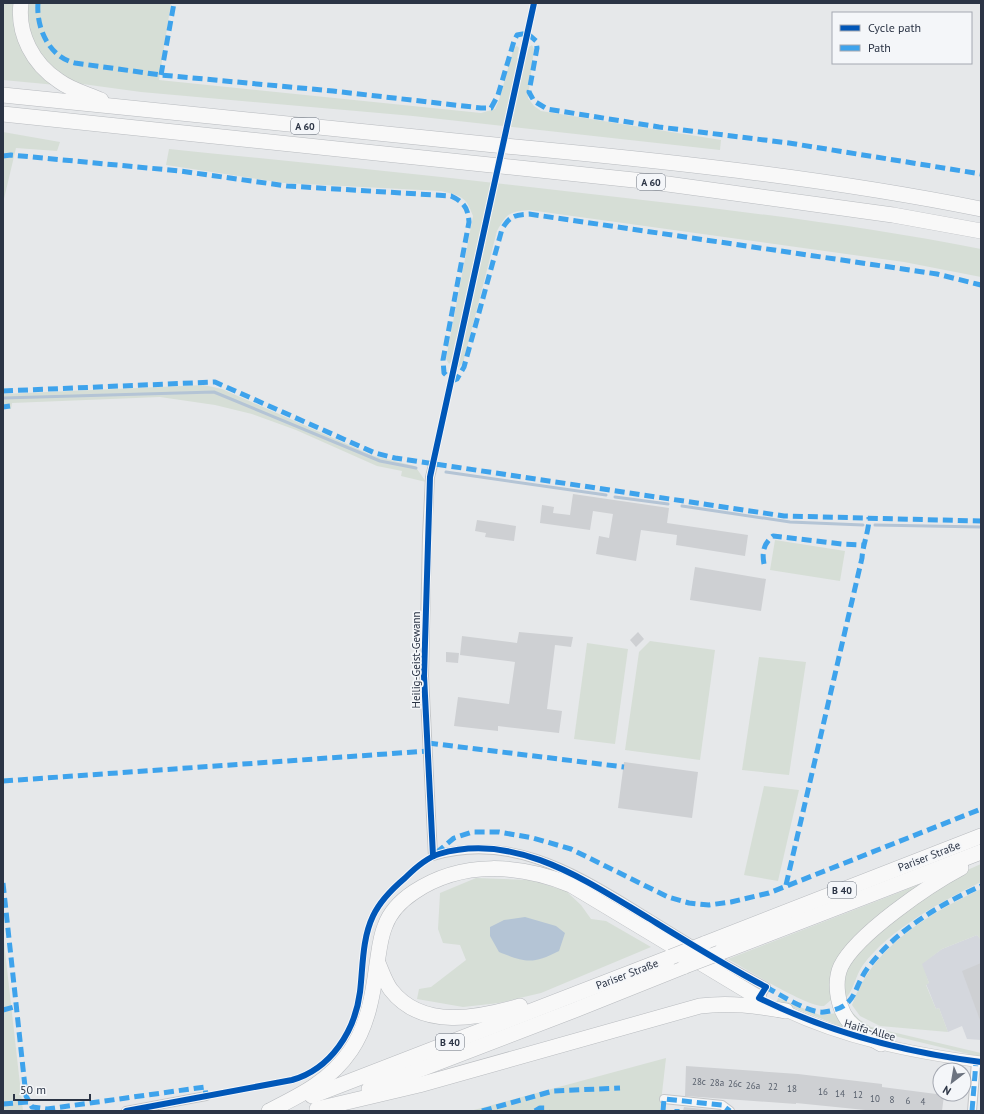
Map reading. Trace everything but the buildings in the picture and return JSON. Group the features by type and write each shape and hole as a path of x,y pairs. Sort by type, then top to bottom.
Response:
{"highway":[{"path":"21,3 20,21 23,33 27,45 41,66 60,82 114,106"},
{"name":"A 60","path":"3,95 503,146 792,178 981,208"},
{"name":"A 60","path":"3,114 498,165 797,201 893,215 981,231"},
{"name":"Pariser Straße","path":"273,1111 981,836"},
{"name":"Pariser Straße","path":"315,1110 981,852"},
{"path":"881,1044 860,1031 844,1015 841,1008 838,987 842,966 856,946 907,903 933,883 981,857"},
{"path":"269,1111 314,1088 344,1060 352,1049 366,1021 378,963 379,945 390,914 407,897 445,876 477,869 508,868 540,874 571,885 759,998"},
{"path":"378,963 386,983 402,1001 422,1013 436,1016 464,1017 483,1015 591,988"},
{"path":"315,1110 419,1085 700,1006 718,1003 736,1004 786,1011"}],"street":[{"name":"Heilig-Geist-Gewann","path":"433,465 430,477 427,536 424,676 433,856 462,849 492,849 524,855 567,870 595,885 724,964 766,987 759,998"},
{"name":"Haifa-Allee","path":"759,998 816,1024 881,1044 927,1054 979,1062"},
{"path":"972,1111 979,1062"},
{"path":"126,1111 206,1096"},
{"path":"664,1099 722,1105 730,1111"}],"shaded area":[{"path":"3,3 16,3 15,15 56,85 3,80"},
{"path":"25,3 171,3 159,80 481,113 495,109 514,47 517,46 519,48 517,58 525,61 529,47 532,45 534,49 528,98 534,106 541,111 721,140 720,150 413,116 141,92 75,83 58,75 30,42"},
{"path":"3,132 60,142 57,151 16,148 3,203"},
{"path":"169,149 584,193 770,215 855,227 981,249 981,277 904,262 529,210 517,212 509,214 503,220 497,231 463,363 458,368 463,340 456,339 451,362 449,364 446,359 473,216 468,204 462,198 441,191 284,183 166,165"},
{"path":"204,385 222,389 374,456 415,466 426,482 401,476 402,471 377,466 296,430 252,414 215,405 160,397 12,403 11,409 3,409 3,394"},
{"path":"775,540 845,551 840,581 770,570"},
{"path":"650,641 715,650 700,760 625,750 639,652"},
{"path":"587,643 628,649 615,744 574,739"},
{"path":"759,657 806,662 789,775 742,770"},
{"path":"764,786 799,790 778,881 744,875"},
{"path":"981,864 981,882 918,917 902,928 874,952 860,969 850,992 844,1000 841,995 848,962 889,922 956,875"},
{"path":"476,878 530,880 566,891 581,905 591,919 606,921 651,947 541,993 499,1003 463,1007 417,999 419,989 431,987 466,960 460,945 443,943 438,929 440,893"},
{"path":"926,882 860,937 831,1000 824,1006 816,1005 791,994 728,959"},
{"path":"981,889 981,940 977,935 942,949 922,964 929,983 926,985 936,1009 939,1008 948,1032 880,1026 860,1016 852,1005 861,984 873,966 888,949 922,921"},
{"path":"3,933 23,1111 3,1111"},
{"path":"977,935 981,940 981,1040 967,1039 962,1026 948,1032 939,1008 936,1009 926,984 929,983 921,964 942,949"},
{"path":"778,998 820,1015 838,1013 847,1029 777,1001"},
{"path":"850,1010 860,1020 871,1027 981,1053 981,1057 870,1030 855,1022"},
{"path":"666,1058 660,1111 470,1111"}],"water":[{"path":"525,917 556,926 565,933 559,951 535,960 522,960 499,952 490,936 490,927 504,920"}],"waterway":[{"path":"3,398 214,392 380,461 416,468"},
{"path":"446,472 606,495"},
{"path":"615,497 668,504"},
{"path":"682,506 790,522 863,525"},
{"path":"875,525 981,527"}],"marked path":[{"path":"38,3 39,22 46,40 58,55 75,63 161,75 333,91 481,108 491,108 498,95 514,41 517,35 527,33 536,41 537,48 529,92 534,101 547,109 659,127 789,143 981,174"},
{"path":"161,75 174,3"},
{"path":"3,156 11,155 180,171 287,186 451,196 462,203 468,213 469,222 443,360 444,373 452,381"},
{"path":"452,381 457,379 464,367 502,229 507,221 520,215 529,214 937,274 981,285"},
{"path":"3,391 215,382 375,453 395,458 784,516 981,521"},
{"path":"3,407 10,406"},
{"path":"786,885 862,558 869,517"},
{"path":"764,564 763,556 765,545 773,536 862,545"},
{"path":"428,743 624,767"},
{"path":"3,781 428,751"},
{"path":"436,853 454,838 472,832 499,832 533,838 571,849 668,897 689,903 709,905 731,902 769,893 981,809"},
{"path":"3,883 26,1096 32,1107 47,1109 205,1087 206,1096 209,1095"},
{"path":"766,987 803,1007 818,1012 824,1012 844,1006 853,995 864,973 870,965 894,940 936,909 981,886"},
{"path":"3,1010 18,1006"},
{"path":"972,1111 976,1062"},
{"path":"482,1111 553,1091 620,1088"},
{"path":"663,1111 664,1099 722,1105 730,1111"},
{"path":"3,1104 28,1102"},
{"path":"535,1111 540,1108 545,1108 548,1111"}],"cycle path":[{"path":"433,856 424,676 430,477 534,3"},
{"path":"126,1111 292,1080 306,1075 318,1067 329,1058 339,1046 353,1021 360,992 364,953 369,925 379,905 396,886 425,861 439,854 468,849 496,849 523,855 550,864 576,876 602,890 722,963 766,987 759,998 786,1010 840,1031 895,1047 981,1062"}]}
